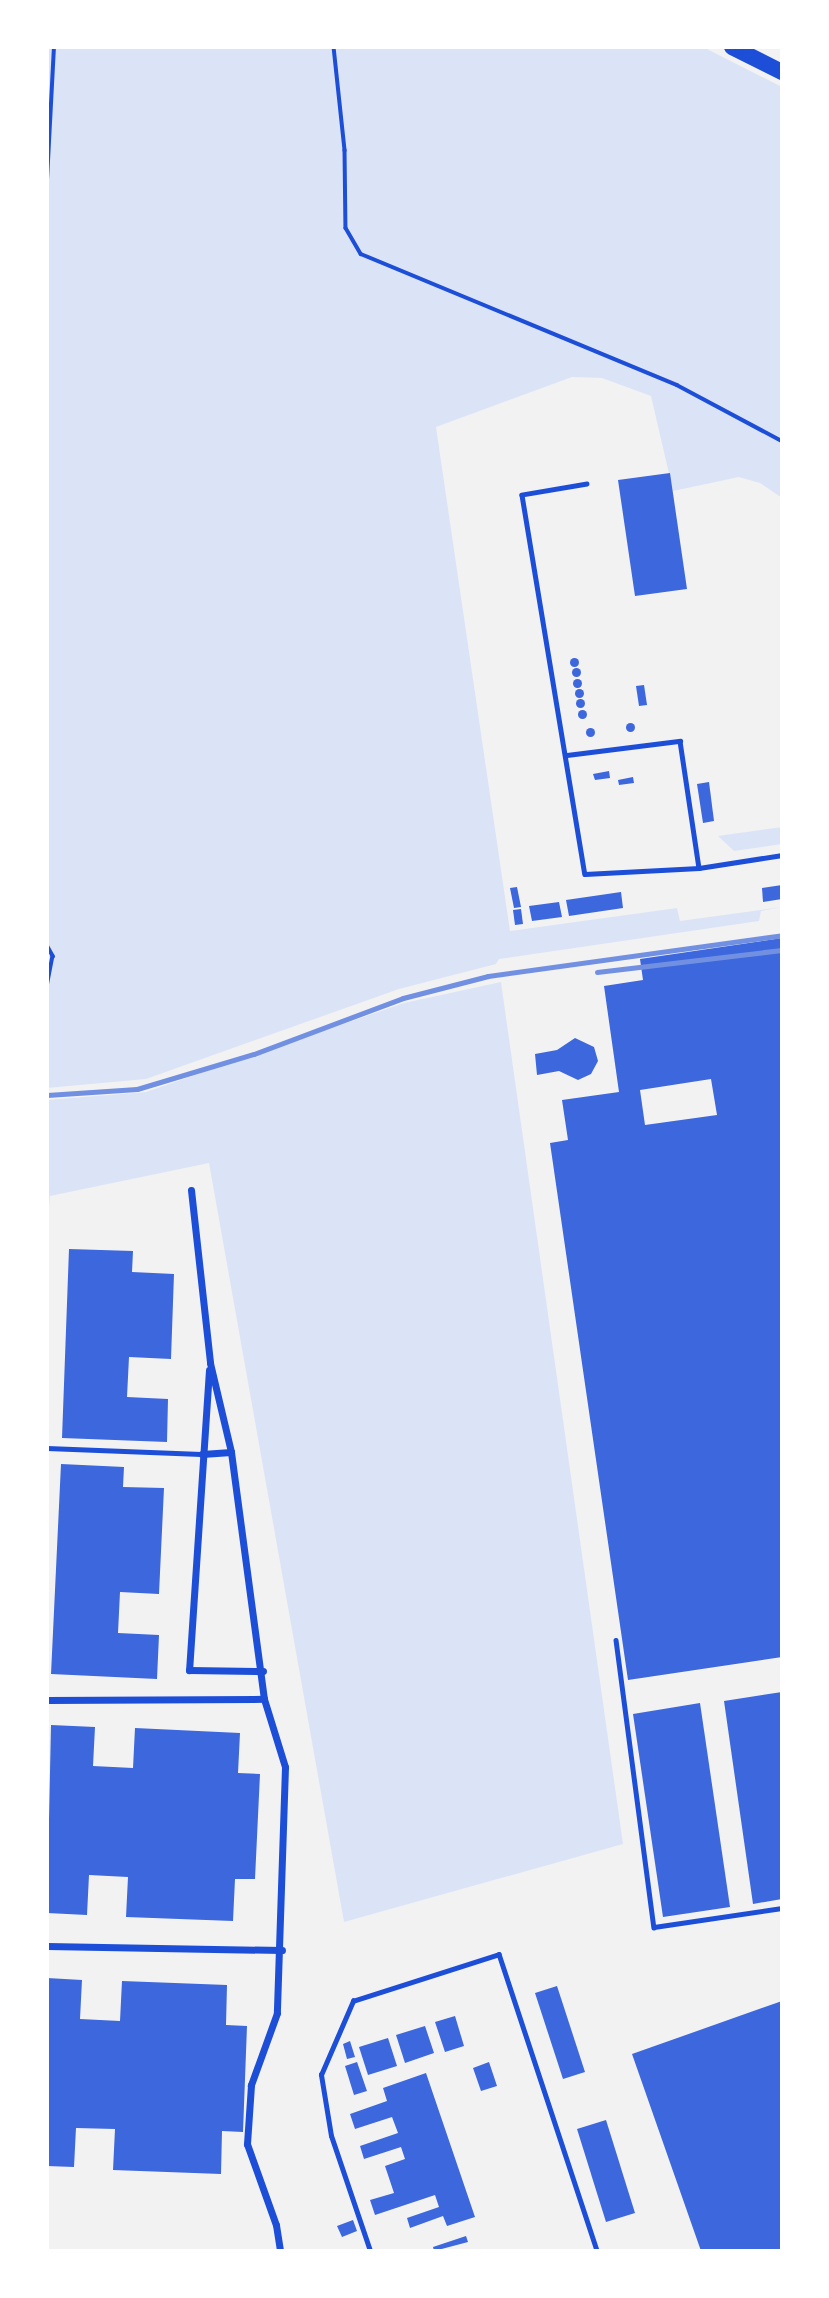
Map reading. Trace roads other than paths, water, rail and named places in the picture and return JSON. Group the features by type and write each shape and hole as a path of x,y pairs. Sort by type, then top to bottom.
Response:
{"highway":[{"path":"732,47 782,72"}],"street":[{"path":"191,1190 209,1363 231,1452 263,1671 264,1699 285,1767 282,1950 277,2013 251,2085 247,2144 276,2225 280,2251"},
{"path":"209,1363 189,1670 263,1671"},
{"path":"202,1454 231,1452"},
{"path":"47,1700 264,1699"},
{"path":"47,1946 282,1950"}],"lane":[{"path":"587,484 522,495 585,874 699,868 782,855"},
{"path":"567,755 680,741 699,868"},
{"path":"47,1448 202,1454"},
{"path":"616,1640 654,1927 782,1908"},
{"path":"370,2251 331,2136 321,2075 353,2001 499,1954 597,2251"}],"railway":[{"path":"47,1095 137,1089 254,1054 403,998 488,976 782,935"},
{"path":"597,972 782,950"}]}
